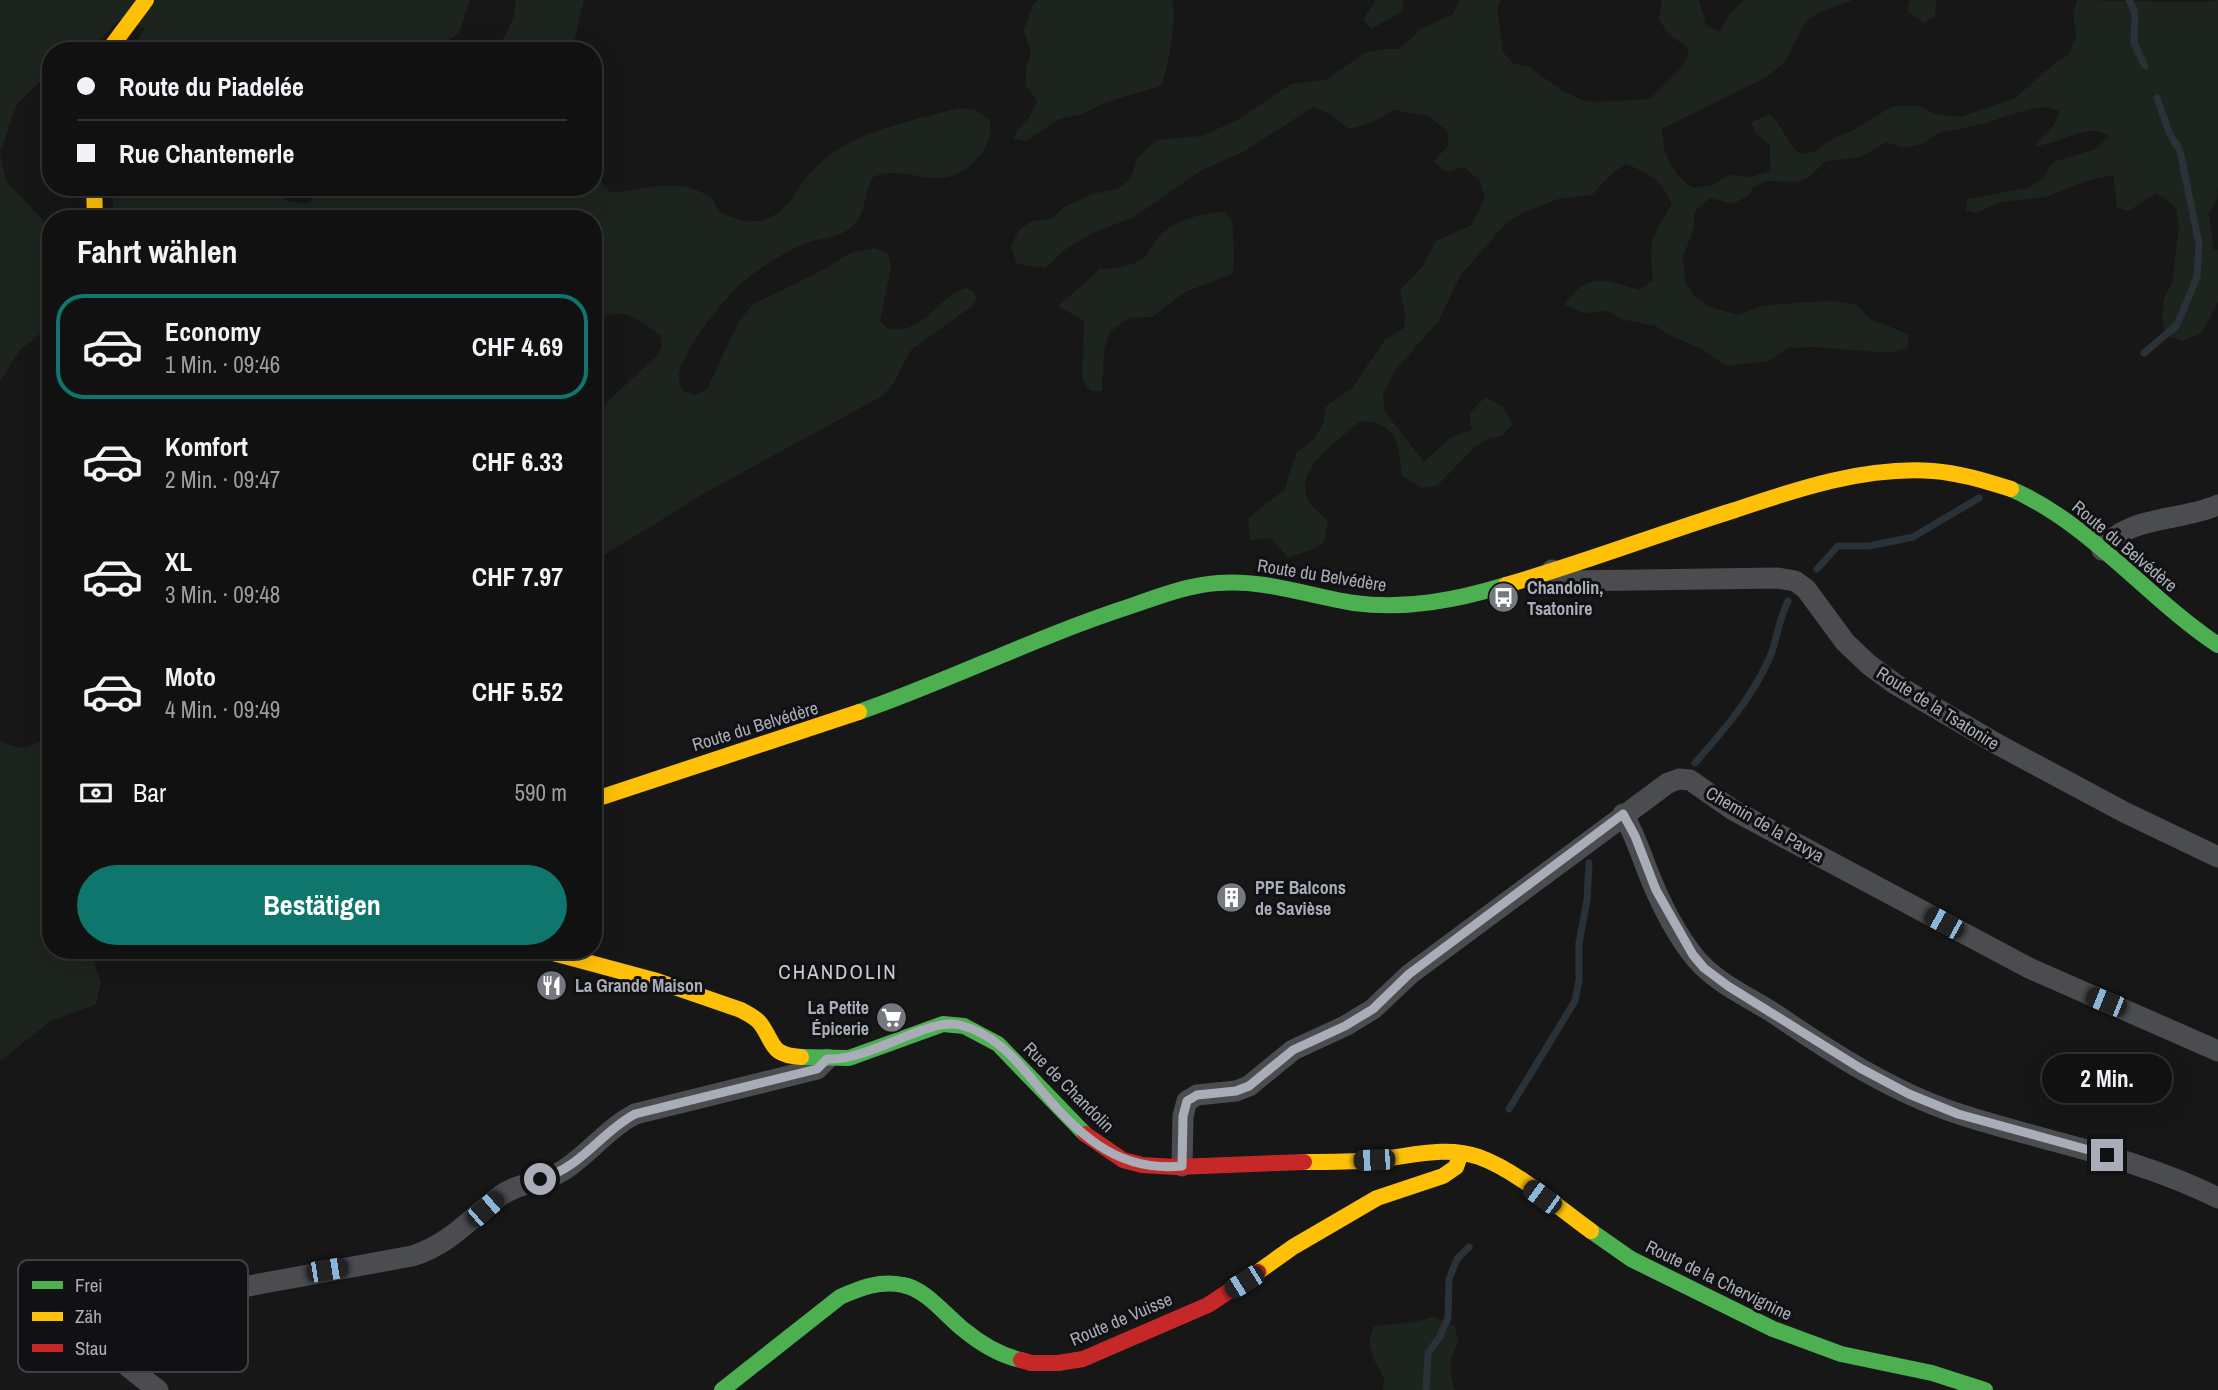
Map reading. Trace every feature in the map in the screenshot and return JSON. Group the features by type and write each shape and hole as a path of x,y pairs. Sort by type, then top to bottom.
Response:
{"street":[{"path":"115,42 146,0"},
{"name":"Route du Belvédère","path":"602,797 666,773 869,709 955,677 1035,640 1189,587 1231,582 1266,584 1357,603 1395,605 1470,595 1524,580 1815,485 1871,473 1908,470 1968,475 2016,491 2052,511 2102,550 2188,625 2218,645"},
{"path":"2102,550 2108,541 2129,527 2202,512 2218,505"},
{"name":"Route de la Tsatonire","path":"1552,570 1556,578 1568,581 1778,578 1795,581 1806,589 1845,642 1895,684 2009,751 2126,813 2218,857"},
{"name":"Chemin de la Pavya","path":"1182,1166 1183,1116 1187,1101 1197,1095 1244,1088 1293,1050 1366,1014 1409,974 1623,814 1668,783 1679,779 1690,780 1733,810 2020,964 2218,1051"},
{"path":"1623,814 1635,836 1656,890 1693,955 1704,968 1728,986 1860,1068 1923,1101 1958,1114 2144,1167 2218,1198"},
{"name":"Rue de Chandolin","path":"575,959 657,981 731,1006 758,1020 768,1042 777,1051 790,1056 838,1059 865,1054 943,1024 964,1026 984,1034 998,1044 1069,1120 1107,1152 1142,1165 1374,1160 1427,1152 1461,1153"},
{"path":"248,1286 412,1256 429,1250 447,1240 516,1186 562,1172 583,1157 618,1123 635,1114 817,1069 827,1059"},
{"name":"Route de Vuisse","path":"722,1390 840,1297 862,1287 887,1283 906,1285 922,1294 966,1332 990,1349 1012,1358 1031,1363 1083,1359 1208,1305 1293,1247 1370,1202 1449,1173 1456,1167 1461,1153"},
{"name":"Route de la Chervignine","path":"1461,1153 1496,1164 1631,1259 1773,1329 1832,1351 1941,1375 1985,1390"},
{"path":"135,1372 158,1390"}],"shaded area":[{"path":"0,0 470,0 459,33 448,41 135,42 145,29 120,19 95,42 42,42 42,80 16,105 0,155"},
{"path":"516,0 584,0 574,42 502,42 513,20"},
{"path":"1038,0 1173,0 1172,43 1161,86 1106,102 1083,114 1059,119 1026,141 1013,138 1032,112 1037,100 1026,86 1026,68 1031,53 1024,30 1033,5"},
{"path":"1376,0 1403,0 1403,11 1371,29 1363,19"},
{"path":"1459,0 1501,0 1497,8 1503,52 1514,64 1528,66 1561,90 1582,100 1598,102 1650,99 1684,65 1689,49 1669,34 1659,20 1662,0 1699,0 1706,26 1720,32 1731,12 1744,0 1853,0 1818,13 1806,21 1785,62 1765,78 1663,128 1664,146 1669,162 1679,177 1693,188 1713,185 1729,175 1750,177 1771,171 1769,144 1754,132 1752,122 1770,114 1800,154 1816,151 1834,138 1852,131 1893,106 1919,106 1935,114 1961,117 2015,98 2069,54 2076,37 2073,16 2077,0 2218,0 2218,184 2217,199 2209,213 2214,250 2218,250 2218,302 2202,333 2182,341 2165,335 2162,317 2164,299 2172,283 2179,226 2176,208 2157,193 2128,211 2117,208 2113,175 2087,181 2046,197 2001,202 1976,213 1966,210 1968,199 2027,188 2043,178 2053,162 2096,149 2109,136 2100,132 2082,132 2035,146 2052,126 2059,111 2045,107 2029,109 1983,124 1939,133 1922,144 1904,148 1886,142 1859,158 1826,161 1809,177 1798,182 1765,181 1753,187 1749,195 1733,204 1710,198 1694,212 1694,227 1683,258 1686,284 1694,296 1710,307 1738,315 1762,306 1834,301 1857,305 1870,319 1908,334 1908,348 1892,352 1788,348 1769,361 1727,366 1703,350 1656,326 1620,319 1609,311 1585,313 1565,305 1589,282 1606,281 1639,290 1653,280 1651,247 1655,232 1672,204 1664,189 1654,179 1626,164 1611,174 1592,195 1558,199 1507,222 1460,276 1438,322 1396,369 1383,395 1385,412 1424,462 1451,437 1472,430 1469,414 1485,397 1504,407 1512,425 1502,436 1489,438 1475,447 1437,486 1422,488 1402,476 1400,454 1389,431 1382,426 1360,421 1322,455 1306,480 1306,493 1313,506 1328,520 1324,542 1288,558 1271,538 1250,540 1248,518 1285,489 1296,453 1315,438 1324,422 1325,407 1352,388 1384,341 1404,328 1405,315 1400,290 1424,265 1436,241 1472,225 1485,198 1480,181 1464,167 1447,172 1433,162 1449,145 1447,131 1429,116 1394,110 1371,123 1349,129 1330,114 1313,107 1243,152 1200,171 1134,217 1090,234 1066,249 1045,268 1017,264 1011,246 1019,230 1032,221 1051,219 1064,207 1092,194 1118,189 1131,178 1138,157 1157,140 1201,136 1236,121 1291,84 1328,79 1364,53 1398,49 1420,29 1453,14"},
{"path":"1910,0 1937,0 1934,17 1924,23 1907,11"},
{"path":"959,108 976,110 990,120 990,131 988,142 976,160 949,177 900,173 873,177 860,215 847,231 806,243 745,280 715,312 693,343 680,371 679,383 683,391 695,395 707,389 739,321 753,304 825,269 850,253 874,248 888,253 891,267 880,321 887,328 901,329 912,326 951,296 968,288 974,292 976,299 972,306 911,350 893,384 882,396 703,494 602,556 602,407 659,354 662,345 660,335 635,318 612,314 602,319 602,210 113,210 113,196 283,196 286,200 305,204 316,196 602,196 602,183 610,192 682,186 708,196 718,209 733,218 757,221 782,209 810,173 841,148 879,130"},
{"path":"0,155 7,182 42,219 42,332 19,351 0,381"},
{"path":"1224,212 1233,222 1232,274 1185,292 1152,317 1128,318 1109,333 1104,350 1102,391 1091,391 1082,380 1084,321 1058,306 1099,269 1126,266 1142,259 1161,234 1177,223 1204,214"},
{"path":"42,740 42,959 96,959 94,962 101,982 96,1004 51,1021 0,1061 0,741 15,747"},
{"path":"1434,1317 1454,1326 1459,1341 1451,1365 1455,1390 1383,1390 1384,1378 1374,1360 1369,1342 1374,1326"}],"waterway":[{"path":"2129,0 2135,12 2134,43 2145,66"},
{"path":"2144,353 2177,325 2197,277 2199,244 2180,151 2169,132 2157,98"},
{"path":"1817,569 1838,546 1869,546 1913,537 1979,498"},
{"path":"1695,763 1727,726 1755,686 1770,657 1788,601"},
{"path":"1509,1109 1575,1001 1589,863"},
{"path":"1426,1390 1428,1353 1439,1338 1448,1318 1449,1279 1457,1259 1469,1247"}],"traffic: fast":[{"path":"2011,489 2067,521 2218,645"},
{"path":"859,712 1096,618 1196,586 1252,583 1354,603 1393,605 1450,599 1506,585"},
{"path":"801,1057 849,1058 943,1024 964,1026 998,1044 1085,1134"},
{"path":"1591,1231 1631,1259 1773,1329 1841,1354 1932,1373 1985,1390"},
{"path":"722,1390 840,1297 878,1284 903,1285 920,1292 977,1340 998,1352 1021,1360"}],"traffic: slow":[{"path":"115,42 146,0"},
{"path":"94,196 95,210"},
{"path":"1506,585 1783,494 1857,476 1908,470 1933,471 1963,475 2011,489"},
{"path":"602,797 859,712"},
{"path":"575,959 657,981 741,1010 760,1023 778,1051 801,1057"},
{"path":"1304,1162 1364,1161 1440,1152 1479,1157 1508,1171 1537,1190 1591,1231"},
{"path":"1258,1272 1293,1247 1377,1198 1443,1176 1456,1167 1461,1153"}],"traffic: jam":[{"path":"1085,1134 1123,1160 1142,1165 1176,1167 1304,1162"},
{"path":"1021,1360 1031,1363 1058,1363 1083,1359 1208,1305 1258,1272"}],"place":[{"name":"Chandolin, Tsatonire","path":"1504,597"},
{"name":"PPE Balcons de Savièse","path":"1232,897"},
{"name":"La Grande Maison","path":"552,985"},
{"name":"La Petite Épicerie","path":"892,1017"}],"district":[{"name":"CHANDOLIN","path":"838,971"}],"route":[{"path":"540,1179 562,1172 583,1157 618,1123 635,1114 817,1069 827,1059 857,1056 943,1024 958,1024 984,1034 998,1044 1069,1120 1107,1152 1142,1165 1182,1166 1183,1116 1185,1104 1192,1097 1244,1088 1293,1050 1366,1014 1409,974 1623,814 1635,836 1656,890 1693,955 1704,968 1728,986 1860,1068 1923,1101 1958,1114 2107,1155"}]}
